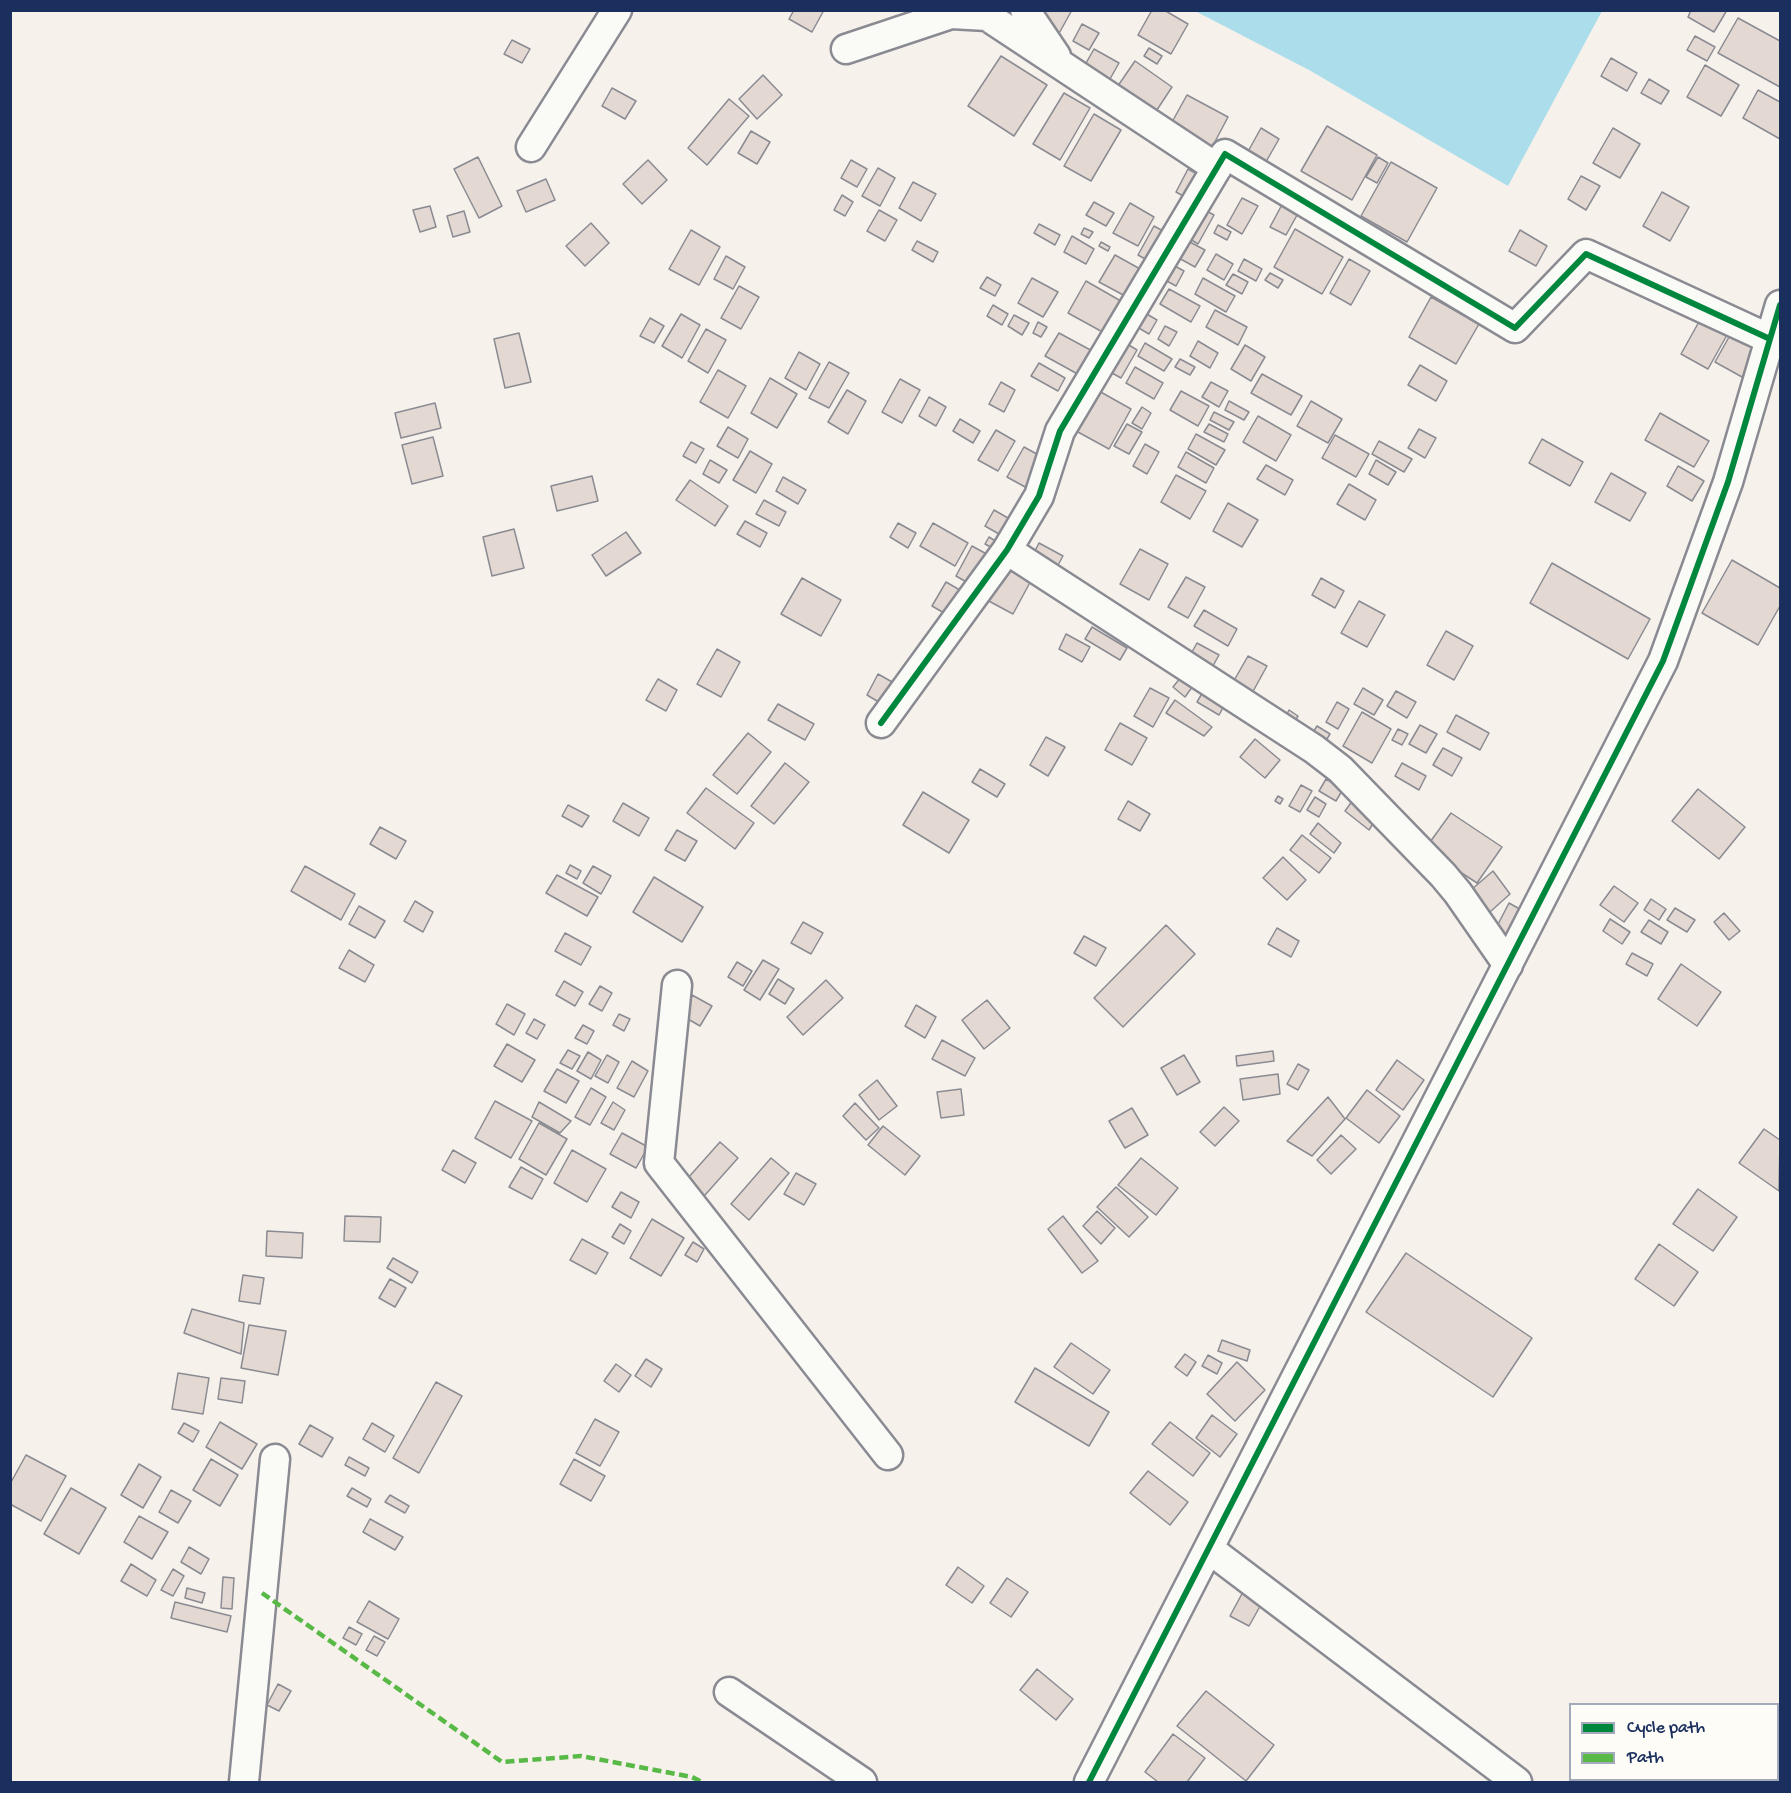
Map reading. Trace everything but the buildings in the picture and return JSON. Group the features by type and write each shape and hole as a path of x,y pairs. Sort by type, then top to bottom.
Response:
{"street":[{"path":"531,147 617,10"},
{"path":"1025,10 1064,67"},
{"path":"846,49 951,14 987,16 1216,168"},
{"path":"881,723 1007,550 1039,496 1060,430 1226,154 1515,328 1586,254 1770,339"},
{"path":"1089,1782 1664,661 1728,482 1780,305"},
{"path":"1007,550 1314,749 1340,769 1443,875 1508,965"},
{"path":"677,985 659,1163 888,1455"},
{"path":"244,1782 275,1459"},
{"path":"1209,1549 1517,1782"},
{"path":"729,1692 862,1782"}],"water":[{"path":"1195,11 1602,11 1508,186 1309,70"}],"marked path":[{"path":"262,1593 502,1762 581,1756 692,1777 702,1782"}],"cycle path":[{"path":"881,723 1007,550 1039,496 1060,431 1225,154 1515,328 1586,254 1770,339"},
{"path":"1089,1782 1663,661 1728,482 1780,305"}]}
